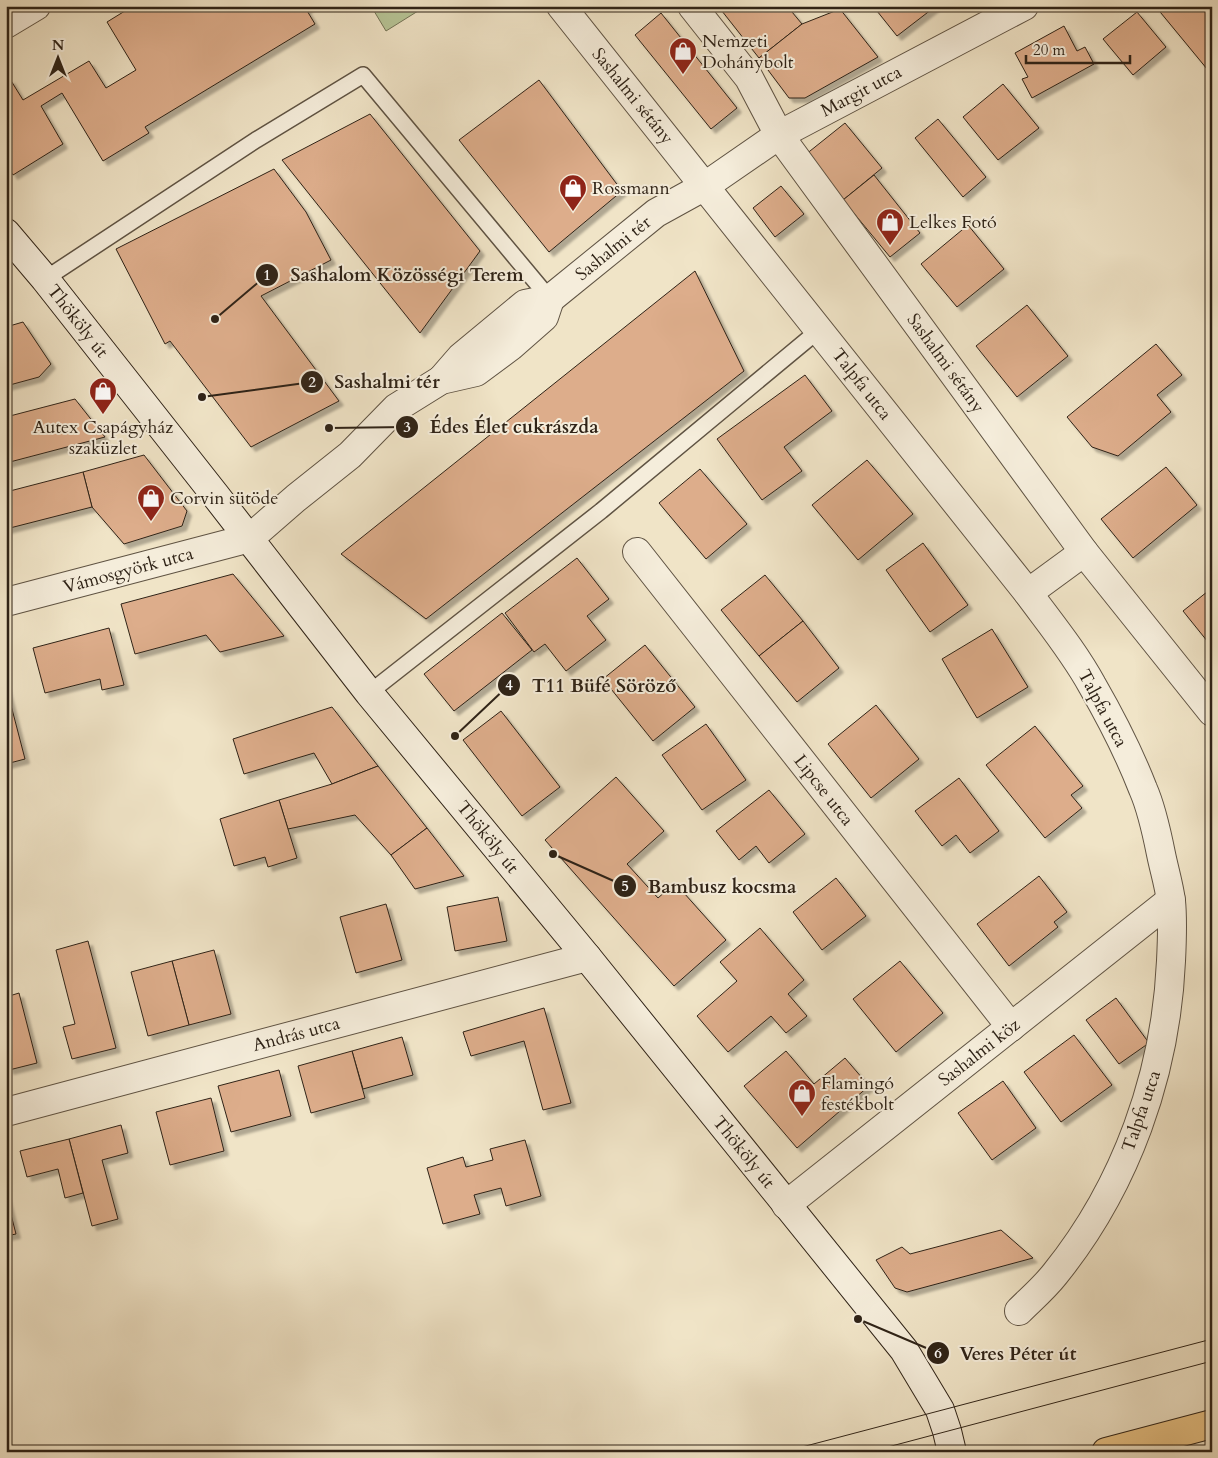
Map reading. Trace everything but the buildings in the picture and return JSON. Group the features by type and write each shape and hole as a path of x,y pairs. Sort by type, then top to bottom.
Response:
{"main road":[{"path":"1106,1452 1212,1424"}],"street":[{"path":"6,24 36,6"},
{"name":"Sashalmi sétány","path":"561,6 705,186"},
{"name":"Sashalmi sétány","path":"692,6 749,78 779,135 1084,552 1212,712"},
{"name":"Margit utca","path":"705,186 779,135 1024,6"},
{"name":"Sashalmi tér","path":"250,538 350,455 396,408 442,380 461,357 525,304 550,299 656,213 705,186"},
{"name":"Talpfa utca","path":"705,186 1028,593 1070,650 1092,684 1144,790 1171,900 1170,980 1164,1027 1155,1072 1145,1106 1126,1156 1103,1203 1054,1276 1019,1311"},
{"name":"Thököly út","path":"6,233 45,279 250,538 369,692 586,956 904,1350 940,1410 952,1452"},
{"name":"Vámosgyörk utca","path":"6,602 250,538"},
{"name":"Lipcse utca","path":"637,552 1011,1027"},
{"path":"1028,593 1084,552"},
{"name":"Sashalmi köz","path":"786,1204 1171,900"},
{"name":"András utca","path":"6,1112 586,956"}],"lane":[{"path":"45,279 256,140 362,75 550,299"},
{"path":"369,692 608,504 820,330"}],"green space":[{"path":"371,6 426,6 386,31"}],"tram line":[{"path":"783,1452 1212,1339"},
{"path":"869,1452 1212,1361"}],"place":[{"name":"Nemzeti Dohánybolt","path":"683,75"},
{"name":"Rossmann","path":"573,212"},
{"name":"Lelkes Fotó","path":"890,246"},
{"name":"Sashalom Közösségi Terem","path":"215,319"},
{"name":"Sashalmi tér","path":"202,397"},
{"name":"Autex Csapágyház szaküzlet","path":"103,415"},
{"name":"Édes Élet cukrászda","path":"329,428"},
{"name":"Corvin sütöde","path":"151,522"},
{"name":"T11 Büfé Söröző","path":"455,736"},
{"name":"Bambusz kocsma","path":"553,854"},
{"name":"Flamingó festékbolt","path":"802,1117"},
{"name":"Veres Péter út","path":"858,1319"}]}
